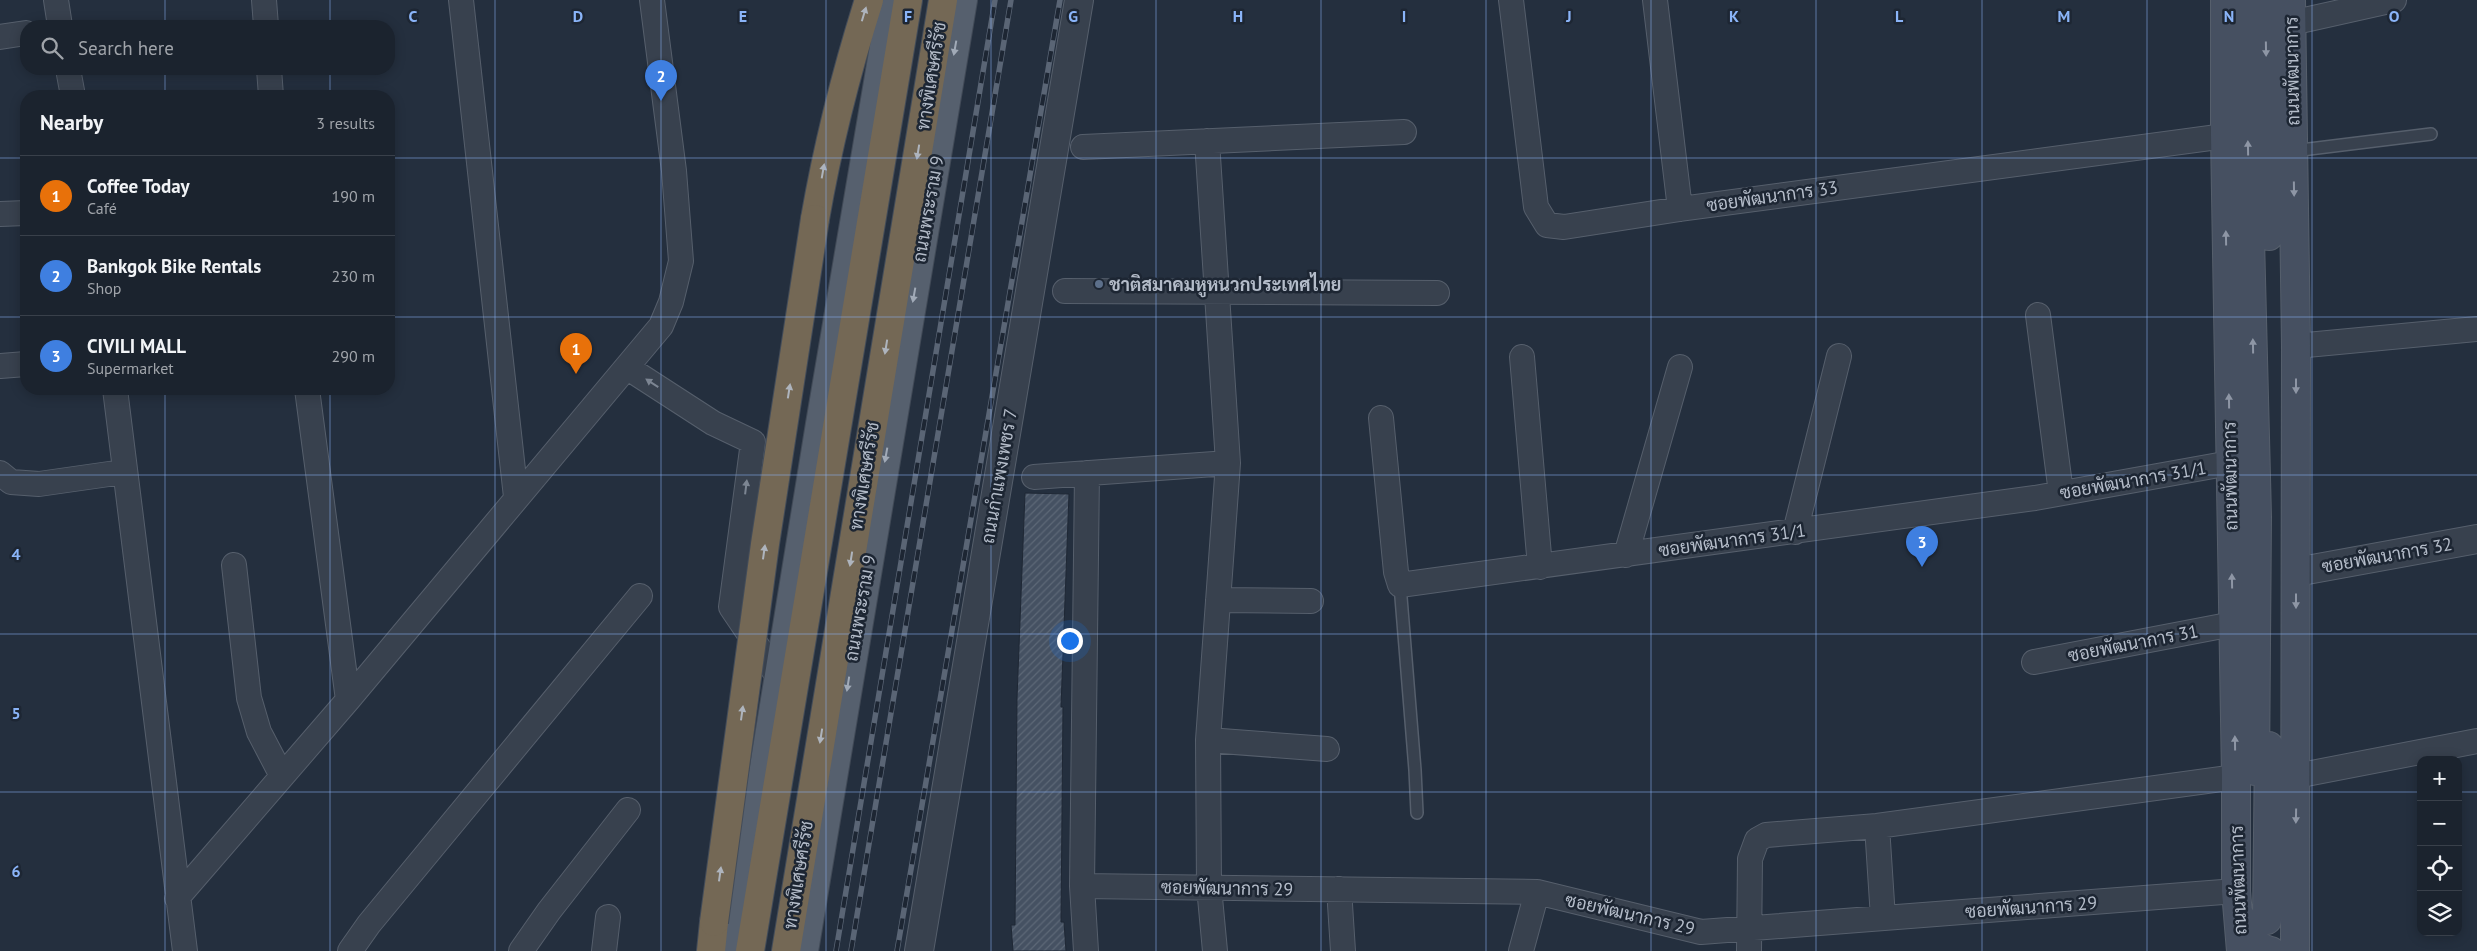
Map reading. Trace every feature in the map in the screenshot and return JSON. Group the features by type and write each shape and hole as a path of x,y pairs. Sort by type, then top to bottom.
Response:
{"highway":[{"path":"711,951 765,544 815,219 829,141 869,0"},
{"name":"ทางพิเศษศรีรัช","path":"750,951 908,0"},
{"name":"ทางพิเศษศรีรัช","path":"786,951 944,0"}],"main road":[{"path":"734,951 892,0"},
{"name":"ถนนพระราม 9","path":"804,951 964,0"},
{"name":"ถนนพัฒนาการ","path":"2225,0 2225,136 2236,777 2250,912"},
{"name":"ถนนพัฒนาการ","path":"2244,0 2257,517 2250,912"},
{"name":"ถนนพัฒนาการ","path":"2241,951 2250,912 2274,516 2265,0"},
{"name":"ถนนพัฒนาการ","path":"2291,11 2296,346 2295,939"},
{"path":"2250,912 2254,942 2265,950 2280,950 2295,939"}],"street":[{"path":"56,0 59,20"},
{"path":"264,0 266,20"},
{"path":"461,0 516,497"},
{"path":"177,898 348,700 516,497 628,368 661,326 671,302 681,261 674,171 652,0"},
{"name":"ถนนกำแพงเพชร 7","path":"919,951 1079,0"},
{"name":"ซอยพัฒนาการ 33","path":"1511,0 1536,208 1547,224 1564,227 1680,208 2225,136"},
{"path":"1655,0 1680,208"},
{"path":"2291,11 2394,0"},
{"path":"0,37 20,35"},
{"path":"69,75 72,90"},
{"path":"269,75 271,90"},
{"path":"1083,146 1404,132"},
{"path":"1207,141 1228,463 1208,740 1210,888 1215,951"},
{"path":"0,214 20,213"},
{"path":"1065,291 1437,294"},
{"path":"2038,315 2061,493"},
{"path":"2296,346 2477,329"},
{"path":"1795,532 1839,356"},
{"path":"1522,358 1540,567"},
{"path":"0,366 20,364"},
{"path":"1626,555 1680,367"},
{"path":"628,368 713,423 753,442 731,608 779,678"},
{"path":"115,395 185,951"},
{"path":"308,395 348,700"},
{"path":"1381,418 1396,572 1400,585"},
{"path":"1034,477 1228,463"},
{"name":"ซอยพัฒนาการ 31/1","path":"1400,585 1795,532 2061,493 2230,463"},
{"path":"0,474 11,482 39,484 123,472"},
{"path":"1086,951 1082,886 1087,473"},
{"name":"ซอยพัฒนาการ 32","path":"2296,572 2477,539"},
{"path":"234,565 249,698 259,732 282,776"},
{"path":"350,951 369,924 640,596"},
{"path":"1218,600 1311,601"},
{"name":"ซอยพัฒนาการ 31","path":"2034,662 2232,624"},
{"path":"1208,740 1327,749"},
{"path":"2296,776 2477,740"},
{"path":"1748,940 1750,859 1757,840 1766,835 1877,826 2236,777"},
{"path":"521,951 549,911 628,810"},
{"path":"1877,826 1883,918"},
{"name":"ซอยพัฒนาการ 29","path":"1082,886 1537,892 1700,932 1748,940 1883,918 2250,912"},
{"path":"1339,889 1344,951"},
{"path":"1521,951 1537,892"},
{"path":"604,951 608,917"}],"lane":[{"path":"2293,151 2431,134"},
{"path":"1400,585 1416,770 1416,813"}],"building":[{"path":"1025,493 1069,494 1061,707 1063,707 1061,922 1064,922 1066,951 1013,951 1011,925 1015,925 1017,698"}],"railway":[{"path":"836,951 995,0"},
{"path":"851,951 1011,0"},
{"path":"897,951 1060,0"}],"place":[{"name":"Bankgok Bike Rentals","path":"661,101"},
{"name":"ชาติสมาคมหูหนวกประเทศไทย","path":"1099,284"},
{"name":"Coffee Today","path":"576,374"},
{"name":"CIVILI MALL","path":"1922,567"}]}
